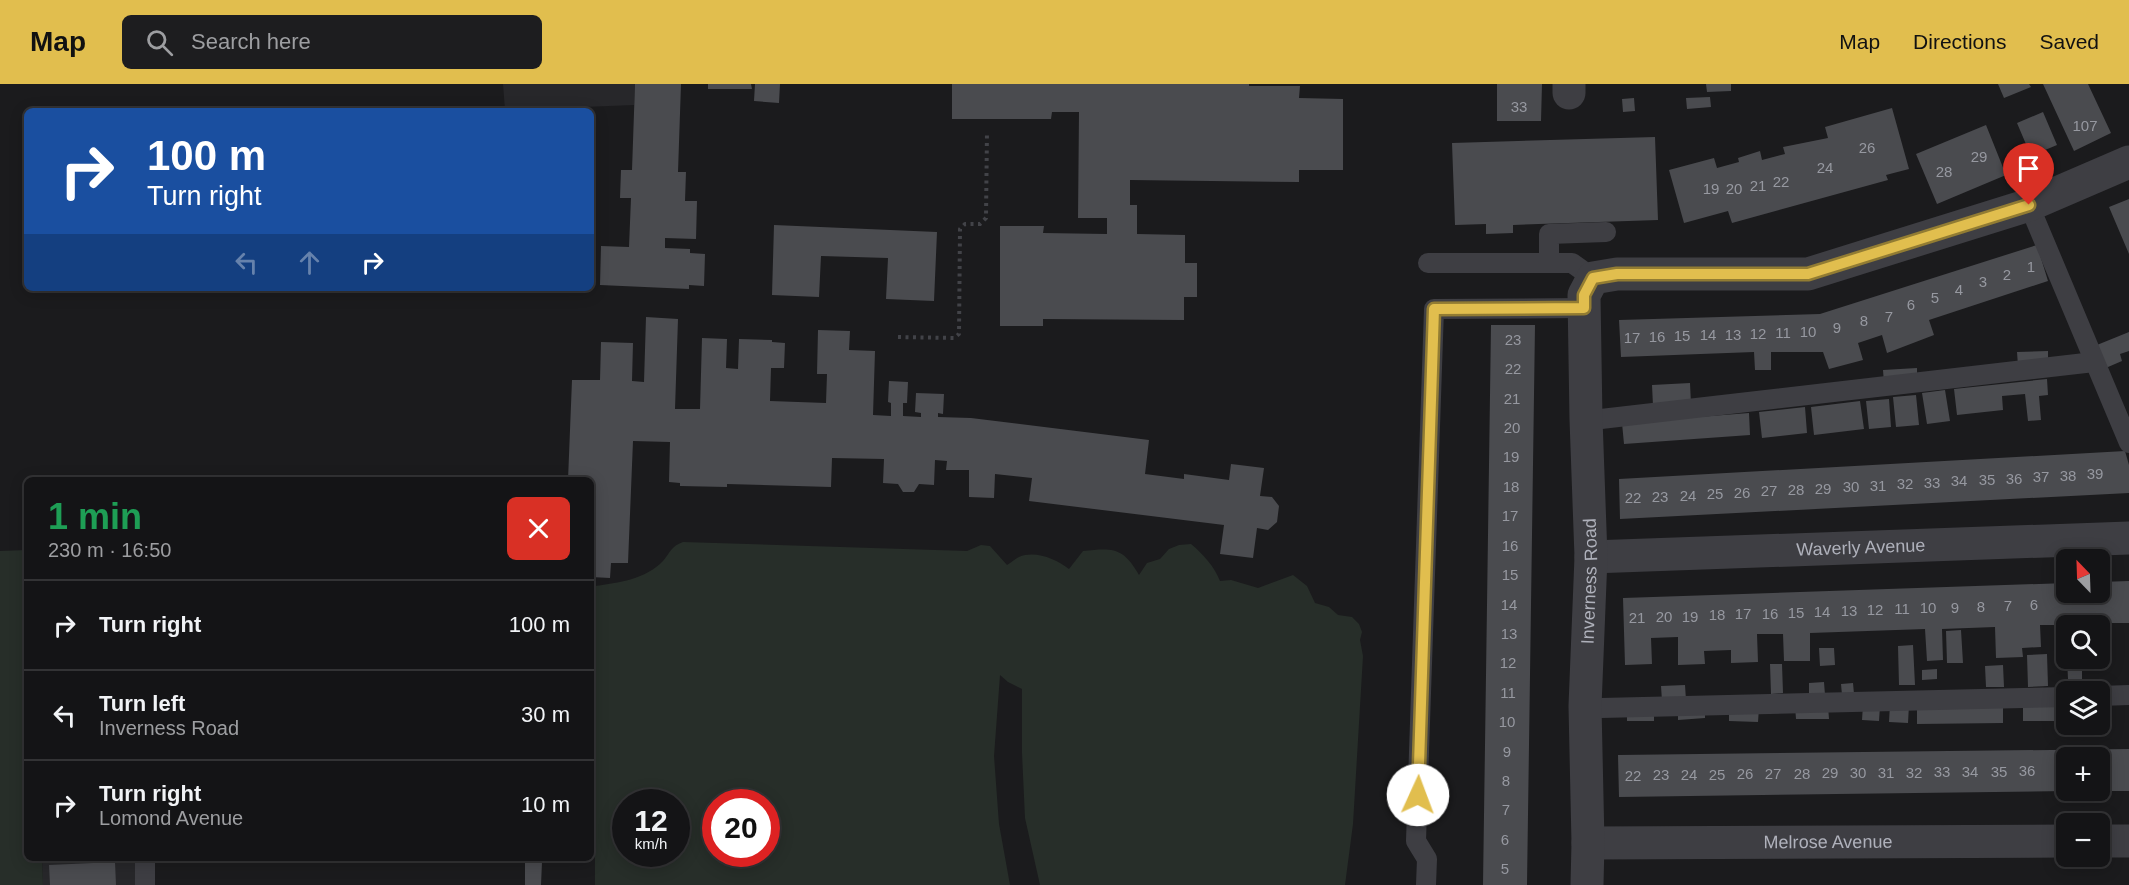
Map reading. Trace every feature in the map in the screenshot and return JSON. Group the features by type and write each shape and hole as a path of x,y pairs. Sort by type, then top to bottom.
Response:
{"street":[{"path":"1593,278 1617,274 1808,274 2029,205 2129,162"},
{"name":"Inverness Road","path":"1587,885 1585,706 1591,557 1584,295 1593,278"},
{"name":"Waverly Avenue","path":"1591,557 2129,538"},
{"name":"Melrose Avenue","path":"1588,843 2056,841"},
{"path":"2110,841 2129,841"}],"lane":[{"path":"2029,205 2129,443"},
{"path":"1549,263 1549,234 1606,232"},
{"path":"1428,263 1572,263 1593,278"},
{"path":"1426,885 1427,860 1416,842 1434,309 1584,308"},
{"path":"1586,418 1601,420 2094,362"},
{"path":"2110,696 2129,696"},
{"path":"1585,706 1601,708 2056,697"},
{"path":"145,861 145,885"}],"path":[{"path":"898,337 954,338 959,334 960,229 965,224 980,224 986,218 987,131"}],"shaded area":[{"path":"503,84 635,84 634,105 505,108"},
{"path":"683,542 967,551 981,545 990,546 1007,565 1025,555 1038,555 1052,559 1069,569 1083,551 1110,550 1128,559 1139,575 1147,563 1160,559 1169,549 1191,544 1208,561 1220,581 1231,580 1258,588 1293,575 1307,586 1315,603 1329,607 1338,615 1352,617 1359,624 1362,632 1360,640 1363,656 1353,824 1345,885 1040,885 1025,818 1022,689 1000,675 994,756 999,824 1010,885 595,885 595,586 622,582 640,576 656,567 673,548"},
{"path":"24,550 24,861 42,861 43,885 0,885 0,551"},
{"path":"42,861 152,861 152,885 43,885"}],"building":[{"path":"635,84 681,84 678,172 686,172 685,201 697,201 696,239 665,238 665,248 690,249 690,253 705,254 704,286 689,285 689,289 600,285 601,246 629,247 631,198 620,198 621,170 632,170"},
{"path":"708,84 751,84 752,89 708,89"},
{"path":"755,84 780,84 779,103 754,101"},
{"path":"952,84 1300,86 1299,98 1343,99 1343,170 1299,170 1299,182 1130,180 1130,205 1137,205 1137,234 1185,235 1185,263 1197,263 1197,297 1184,297 1184,320 1043,319 1043,326 1000,326 1000,226 1044,226 1043,233 1107,234 1107,218 1078,218 1079,112 1052,112 1051,119 952,119"},
{"path":"1497,84 1542,84 1541,121 1497,121"},
{"path":"1706,84 1731,84 1731,91 1707,92"},
{"path":"1998,84 2029,84 2031,87 2004,98"},
{"path":"2043,84 2088,84 2111,133 2074,151"},
{"path":"1710,97 1711,107 1687,109 1686,98"},
{"path":"1634,98 1635,111 1623,112 1622,99"},
{"path":"1892,108 1909,169 1886,175 1888,180 1732,223 1728,211 1684,223 1669,170 1714,158 1717,168 1739,162 1738,158 1760,151 1762,160 1785,154 1783,147 1828,138 1825,127"},
{"path":"2043,112 2057,145 2031,156 2017,123"},
{"path":"1986,125 2006,175 1937,204 1916,154"},
{"path":"1655,137 1658,220 1513,225 1513,233 1486,234 1486,224 1455,225 1452,143"},
{"path":"2129,199 2129,254 2109,207"},
{"path":"774,225 937,232 934,301 886,299 888,258 821,256 819,297 772,295"},
{"path":"2037,245 2048,281 1929,320 1934,335 1887,353 1882,335 1858,343 1863,360 1829,369 1823,352 1771,352 1771,370 1755,370 1754,352 1621,357 1619,320 1820,314"},
{"path":"646,317 678,319 675,409 700,409 702,338 727,339 726,368 738,369 739,339 772,340 772,342 785,343 784,368 771,368 770,401 826,403 827,374 817,374 818,330 850,331 849,350 875,351 873,415 891,416 891,403 888,402 889,381 908,382 907,403 903,403 903,416 921,417 921,413 915,412 916,393 944,394 943,414 938,413 938,417 971,418 1149,440 1145,474 1184,479 1184,474 1229,480 1231,464 1264,468 1260,496 1272,497 1279,506 1277,522 1268,530 1257,528 1253,558 1220,554 1224,525 1029,501 1032,478 995,474 994,498 969,497 969,470 946,470 947,461 935,460 934,485 919,484 914,492 903,492 898,484 883,483 884,459 832,458 831,487 727,484 727,487 680,486 680,483 669,482 670,442 633,441 628,563 611,563 610,578 594,577 594,477 568,477 572,380 600,380 601,342 633,343 632,381 644,382"},
{"path":"1491,325 1535,325 1527,885 1483,885"},
{"path":"2129,332 2129,351 2120,354 2122,361 2101,370 2092,347"},
{"path":"2048,351 2048,365 2018,366 2017,352"},
{"path":"1917,368 1917,381 1884,383 1883,370"},
{"path":"2047,379 2048,395 2039,396 2041,420 2028,421 2025,394 2002,396 2003,410 1957,415 1954,389"},
{"path":"1690,383 1691,404 1653,406 1652,385"},
{"path":"1945,390 1950,421 1927,424 1922,393"},
{"path":"1916,395 1919,425 1896,427 1893,397"},
{"path":"1889,399 1891,427 1869,429 1866,401"},
{"path":"1860,401 1864,429 1814,435 1811,407"},
{"path":"1805,407 1807,433 1762,438 1759,412"},
{"path":"1749,413 1750,435 1624,444 1622,423"},
{"path":"2125,451 2129,465 2129,493 1620,519 1619,479"},
{"path":"2129,581 2129,623 2110,623 2110,615 2056,615 2056,625 2040,625 2041,647 2022,648 2023,657 1996,658 1995,627 1942,629 1943,660 1927,661 1925,629 1810,633 1810,661 1784,661 1783,634 1757,634 1758,662 1731,663 1731,650 1704,651 1705,664 1678,665 1678,637 1651,638 1652,664 1625,665 1623,598 2056,583 2056,603 2110,603 2110,582"},
{"path":"1961,630 1963,663 1947,663 1946,631"},
{"path":"1913,645 1915,685 1899,685 1898,646"},
{"path":"1819,648 1834,648 1835,665 1820,666"},
{"path":"2047,654 2048,686 2028,687 2027,655"},
{"path":"1770,664 1782,664 1783,693 1771,694"},
{"path":"2003,665 2004,687 1986,687 1985,666"},
{"path":"1937,669 1937,679 1922,680 1922,670"},
{"path":"2068,669 2082,669 2082,679 2068,679"},
{"path":"1824,682 1825,695 1809,696 1809,683"},
{"path":"1853,683 1854,694 1842,695 1841,684"},
{"path":"1685,685 1686,700 1662,701 1661,686"},
{"path":"2023,701 2056,701 2056,721 2023,721"},
{"path":"2003,702 2003,723 1917,724 1917,703"},
{"path":"1890,704 1909,705 1908,723 1889,722"},
{"path":"1863,705 1880,706 1879,721 1862,720"},
{"path":"1795,706 1828,706 1829,719 1796,719"},
{"path":"1729,707 1759,708 1758,722 1729,721"},
{"path":"1705,709 1705,718 1678,720 1678,711"},
{"path":"1627,712 1654,712 1654,721 1627,721"},
{"path":"2110,749 2129,749 2129,791 2110,791"},
{"path":"2056,750 2056,791 1619,797 1618,755"},
{"path":"115,862 116,885 50,885 49,865"},
{"path":"525,862 542,862 541,885 525,885"}],"route":[{"path":"1418,795 1434,309 1584,308 1584,295 1593,278 1617,274 1808,274 2029,205"}]}
